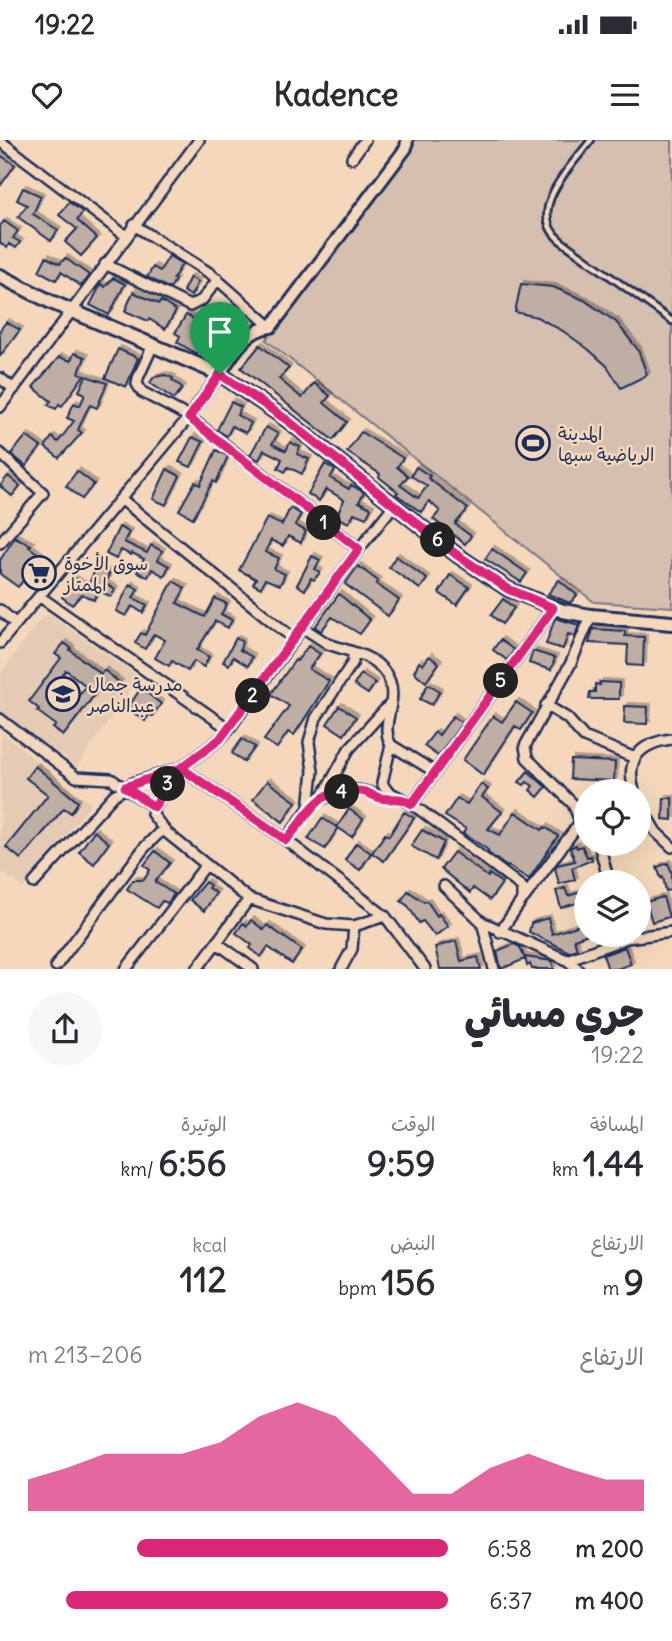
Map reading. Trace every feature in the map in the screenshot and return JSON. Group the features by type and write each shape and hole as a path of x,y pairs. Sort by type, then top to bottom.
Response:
{"main road":[{"path":"0,276 70,310 220,374 287,420 457,555 497,582 553,608 591,616 672,623"}],"street":[{"path":"0,407 198,140"},
{"path":"352,158 365,140"},
{"path":"0,643 189,418 245,340 258,330 271,327 406,148 407,140"},
{"path":"0,141 126,236"},
{"path":"134,225 218,279 271,327"},
{"path":"105,264 190,306 202,300 218,279"},
{"path":"153,345 138,378 137,384 142,392 189,418 359,549"},
{"path":"0,378 14,388"},
{"path":"0,453 43,494 0,543"},
{"path":"121,499 294,639"},
{"path":"34,883 86,823 125,787 181,768 220,739 394,505"},
{"path":"39,596 229,729"},
{"path":"412,804 553,608"},
{"path":"0,610 16,624"},
{"path":"574,806 534,766 526,754 527,740 571,663 591,616"},
{"path":"302,627 328,644 374,660 385,670 391,688 387,738 391,746 435,772"},
{"path":"309,808 313,771 309,742 312,731 316,718 354,662 353,652"},
{"path":"322,798 349,749 391,703"},
{"path":"546,705 567,718 584,737 635,758"},
{"path":"0,719 76,777 111,779 154,807"},
{"path":"632,779 631,769 635,758 647,747 672,739"},
{"path":"391,746 382,783 387,791 412,804 520,884 524,892 523,900"},
{"path":"181,768 154,807 152,817 249,899 326,924 354,926 385,916"},
{"path":"181,768 286,840 385,916 425,969"},
{"path":"286,840 309,808 336,792 355,790 385,799 397,797"},
{"path":"651,823 672,847"},
{"path":"57,966 144,848 163,829"},
{"path":"500,932 574,836"},
{"path":"126,969 206,865"},
{"path":"444,886 482,922 567,960 578,969"},
{"path":"197,969 249,899"},
{"path":"482,922 494,969"},
{"path":"341,969 352,949 354,926"},
{"path":"651,934 672,932"},
{"path":"217,943 253,969"},
{"path":"567,960 599,947"}],"lane":[{"path":"591,140 550,197 546,213 550,229 561,241 672,321"}],"shaded area":[{"name":"المدينة الرياضية سبها","path":"412,140 672,140 672,607 594,602 266,340"},
{"name":"مدرسة جمال عبدالناصر","path":"50,615 139,677 77,767 0,712 0,675 37,623 44,616"},
{"path":"1,732 91,804 23,888 0,870"}],"building":[{"path":"0,155 15,165 0,186"},
{"path":"23,188 41,196 33,214 58,230 51,241 18,217 27,205 17,200"},
{"path":"69,202 83,212 77,220 97,238 81,256 65,242 77,229 59,215"},
{"path":"4,221 18,231 13,238 20,242 16,248 9,244 7,248 0,243 0,226"},
{"path":"169,256 182,264 170,289 147,277 153,267 160,271"},
{"path":"46,257 60,264 65,258 89,275 81,286 61,272 56,280 39,271"},
{"path":"190,277 198,282 191,296 183,291"},
{"path":"113,278 125,284 109,315 90,305 101,284 105,287"},
{"path":"521,284 553,287 584,300 616,322 638,350 647,375 621,388 607,366 563,331 537,317 515,312"},
{"path":"133,292 159,304 161,301 176,311 165,329 149,319 148,321 125,311"},
{"path":"186,315 226,335 218,348 213,345 208,355 199,350 197,354 177,342 180,336 175,333"},
{"path":"6,322 20,330 0,356 0,330"},
{"path":"260,345 289,368 279,379 302,398 314,383 330,396 324,403 347,422 333,440 241,368"},
{"path":"118,349 138,358 126,387 105,378"},
{"path":"74,353 85,357 79,373 84,375 62,406 59,404 56,409 48,405 51,401 33,387 59,357 71,361"},
{"path":"165,375 173,378 172,380 183,388 174,399 150,383 154,377"},
{"path":"86,376 107,383 97,408 90,405 85,414 78,430 82,433 59,458 45,447 52,437 58,442 74,421 67,418 74,403 80,406 85,394 79,391"},
{"path":"231,402 241,407 237,415 251,423 246,433 232,426 227,436 217,430"},
{"path":"266,427 278,434 272,444 286,451 290,442 300,447 297,454 309,459 302,474 288,467 285,472 278,468 282,459 264,450 259,460 250,455"},
{"path":"361,432 403,458 397,467 408,476 400,485 418,498 427,486 411,476 416,467 468,509 455,524 471,536 465,544 433,519 440,511 429,501 421,512 396,494 398,492 379,477 380,474 347,452"},
{"path":"26,436 41,447 26,466 11,454"},
{"path":"192,437 203,442 191,467 179,462"},
{"path":"216,450 228,456 216,483 213,481 193,518 179,510 195,482 200,485"},
{"path":"325,464 335,470 330,478 349,489 351,485 364,492 359,502 371,508 366,518 354,513 349,523 336,517 344,500 326,489 319,501 308,494"},
{"path":"167,469 180,476 166,505 153,499"},
{"path":"77,471 94,484 82,499 66,486"},
{"path":"8,476 20,486 12,496 0,486"},
{"path":"290,508 301,514 295,525 306,531 301,543 288,536 283,546 271,540 265,552 279,558 274,569 285,574 280,585 265,579 261,588 253,584 256,579 239,570 267,518 282,525"},
{"path":"119,527 129,532 124,542 147,553 151,545 162,551 158,560 169,566 164,576 152,569 148,577 137,572 144,559 132,553 131,555 121,550 116,559 106,554"},
{"path":"15,537 31,545 29,547 40,555 38,557 41,559 18,587 0,574 0,560"},
{"path":"492,549 527,573 521,582 485,559"},
{"path":"312,556 320,560 315,569 320,572 314,580 311,578 305,590 297,585"},
{"path":"396,556 427,579 420,589 389,567"},
{"path":"358,566 378,581 376,584 399,600 388,616 345,584"},
{"path":"96,568 109,574 105,584 115,589 111,597 98,590 94,600 82,594 72,605 62,597 74,579 87,588"},
{"path":"450,575 469,587 457,605 439,593"},
{"path":"559,580 577,595 570,603 548,594"},
{"path":"173,581 185,588 177,603 205,617 215,598 227,604 221,614 232,620 228,628 215,621 197,650 209,657 204,667 194,661 188,671 172,661 169,666 155,658 165,640 154,634 145,649 135,643 141,633 145,635"},
{"path":"130,584 138,589 133,598 147,605 143,613 132,606 126,616 116,611"},
{"path":"339,594 370,620 360,634 332,617 321,631 315,627"},
{"path":"503,599 514,608 502,624 491,615"},
{"path":"555,618 579,625 575,636 568,634 563,649 546,644"},
{"path":"593,629 625,631 625,636 644,637 643,666 627,665 628,645 589,643"},
{"path":"236,638 242,641 240,650 252,657 248,666 233,657 229,665 223,662"},
{"path":"500,640 514,650 507,660 493,650"},
{"path":"64,643 101,674 104,670 120,683 112,693 102,685 63,736 53,728 56,725 37,711 39,709 29,701 61,658 55,654","holes":["66,670 86,686 77,697 57,682"]},
{"path":"308,646 320,654 309,669 329,681 294,735 288,732 277,748 264,740 289,706 271,694"},
{"path":"533,651 555,658 551,670 529,663"},
{"path":"429,656 439,663 426,682 414,672 419,662 423,665"},
{"path":"361,674 375,683 368,694 354,685"},
{"path":"600,682 619,683 619,699 589,699 590,692 595,692 595,684 600,685"},
{"path":"428,684 440,691 432,705 420,699"},
{"path":"141,688 161,704 145,721 130,710"},
{"path":"516,702 532,713 521,730 515,726 483,775 463,760 493,716 502,722"},
{"path":"339,706 356,717 344,735 327,724"},
{"path":"625,706 648,707 647,724 624,723"},
{"path":"453,716 462,723 438,756 424,746 435,732 439,735"},
{"path":"242,739 255,747 244,762 232,753"},
{"path":"571,760 615,762 614,779 570,779"},
{"path":"35,766 78,802 71,813 64,808 21,859 6,847 48,795 26,778"},
{"path":"528,771 546,787 538,797 530,790 533,786 527,782 524,785 519,782"},
{"path":"267,781 296,802 283,822 253,799"},
{"path":"481,784 488,789 482,797 502,812 488,829 500,835 515,812 542,830 545,827 558,836 529,879 487,852 488,850 463,833 466,829 445,816 457,798 467,804"},
{"path":"664,798 672,798 672,820 663,819"},
{"path":"349,809 363,819 352,837 337,827"},
{"path":"404,812 414,818 384,861 372,853 385,834 389,836"},
{"path":"322,818 338,828 325,849 308,839"},
{"path":"422,830 444,842 436,860 411,846"},
{"path":"94,831 109,843 94,864 79,852"},
{"path":"356,843 371,853 360,870 345,860"},
{"path":"574,846 574,856 591,856 592,860 572,868 574,880 559,884 555,868 557,865 575,861 570,848"},
{"path":"155,851 170,863 155,882 174,894 168,903 162,901 157,908 127,889 133,880 144,880 150,870 144,865"},
{"path":"454,852 488,877 489,874 502,883 490,900 473,888 470,893 441,869"},
{"path":"668,863 672,873 672,890 666,891 663,877 661,878 657,867"},
{"path":"205,882 210,885 208,888 216,893 204,911 190,900"},
{"path":"565,888 568,896 574,894 574,904 561,908 556,891"},
{"path":"408,891 424,902 427,901 448,926 435,936 423,921 419,923 408,906 401,901"},
{"path":"663,897 669,917 652,922 651,901"},
{"path":"548,918 552,934 574,927 574,947 577,949 569,952 529,932 531,923"},
{"path":"251,920 264,930 267,925 302,950 292,964 268,947 261,957 250,948 252,945 236,933 243,923 247,926"},
{"path":"456,941 461,961 478,957 481,969 440,969 435,947"},
{"path":"514,944 520,947 525,959 501,969 497,951"},
{"path":"625,947 631,964 608,969 603,955"},
{"path":"525,957 552,961 554,969 532,969 530,964 527,966"}],"place":[{"name":"المدينة الرياضية سبها","path":"533,443"},
{"name":"سوق الأخوة الممتاز","path":"39,573"},
{"name":"مدرسة جمال عبدالناصر","path":"63,694"}],"route":[{"path":"220,374 189,418 359,549 220,739 181,768 125,787 154,807 170,780 181,768 286,840 309,808 336,792 362,791 385,799 397,797 412,804 553,608 508,589 457,555 287,420 220,374"}]}
